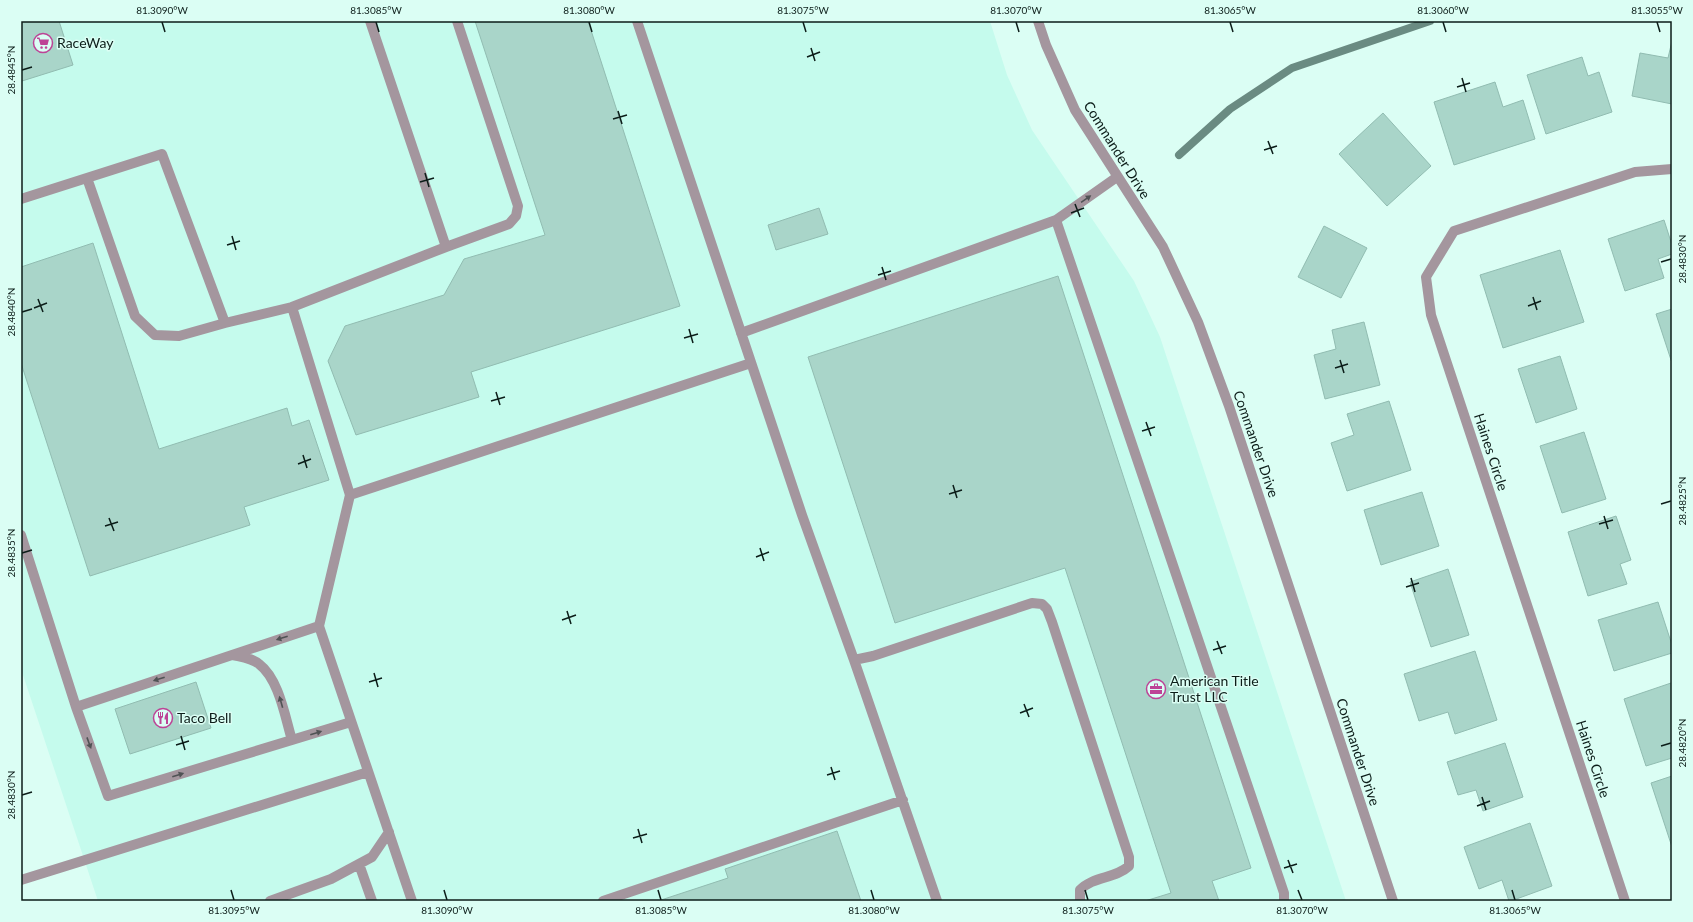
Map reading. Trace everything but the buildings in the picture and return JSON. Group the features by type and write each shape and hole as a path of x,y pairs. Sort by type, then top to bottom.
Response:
{"street":[{"path":"370,21 446,247"},
{"path":"88,178 135,316 156,334 179,336 292,307 509,224 516,216 518,206 457,21"},
{"path":"637,21 802,515 903,800 937,901"},
{"name":"Commander Drive","path":"1038,21 1046,45 1075,110 1163,247 1198,322 1230,406 1393,901"},
{"path":"21,199 162,154 225,323"},
{"name":"Haines Circle","path":"1625,901 1432,315 1426,277 1454,231 1635,172 1672,169"},
{"path":"741,333 1056,220 1117,177"},
{"path":"1056,220 1282,886 1284,901"},
{"path":"292,307 350,495 319,626 412,901"},
{"path":"350,495 751,363"},
{"path":"21,535 76,707 108,796 351,722"},
{"path":"854,660 873,656 1032,603 1042,604 1047,610 1052,622 1129,857 1129,866 1122,872 1085,884 1080,890 1080,901"},
{"path":"76,707 319,626"},
{"path":"231,655 248,658 260,664 270,676 278,692 292,740"},
{"path":"21,880 368,772"},
{"path":"603,901 903,800"},
{"path":"270,901 331,879 372,857 388,832"},
{"path":"359,864 372,901"},
{"path":"365,883 365,901"}],"shaded area":[{"path":"21,21 990,21 1007,75 1032,130 1134,281 1160,337 1346,901 98,901 21,669"}],"waterway":[{"path":"1179,155 1230,109 1292,68 1430,21"}],"place":[{"name":"RaceWay","path":"43,43"},
{"name":"American Title Trust LLC","path":"1156,689"},
{"name":"Taco Bell","path":"163,718"}]}
